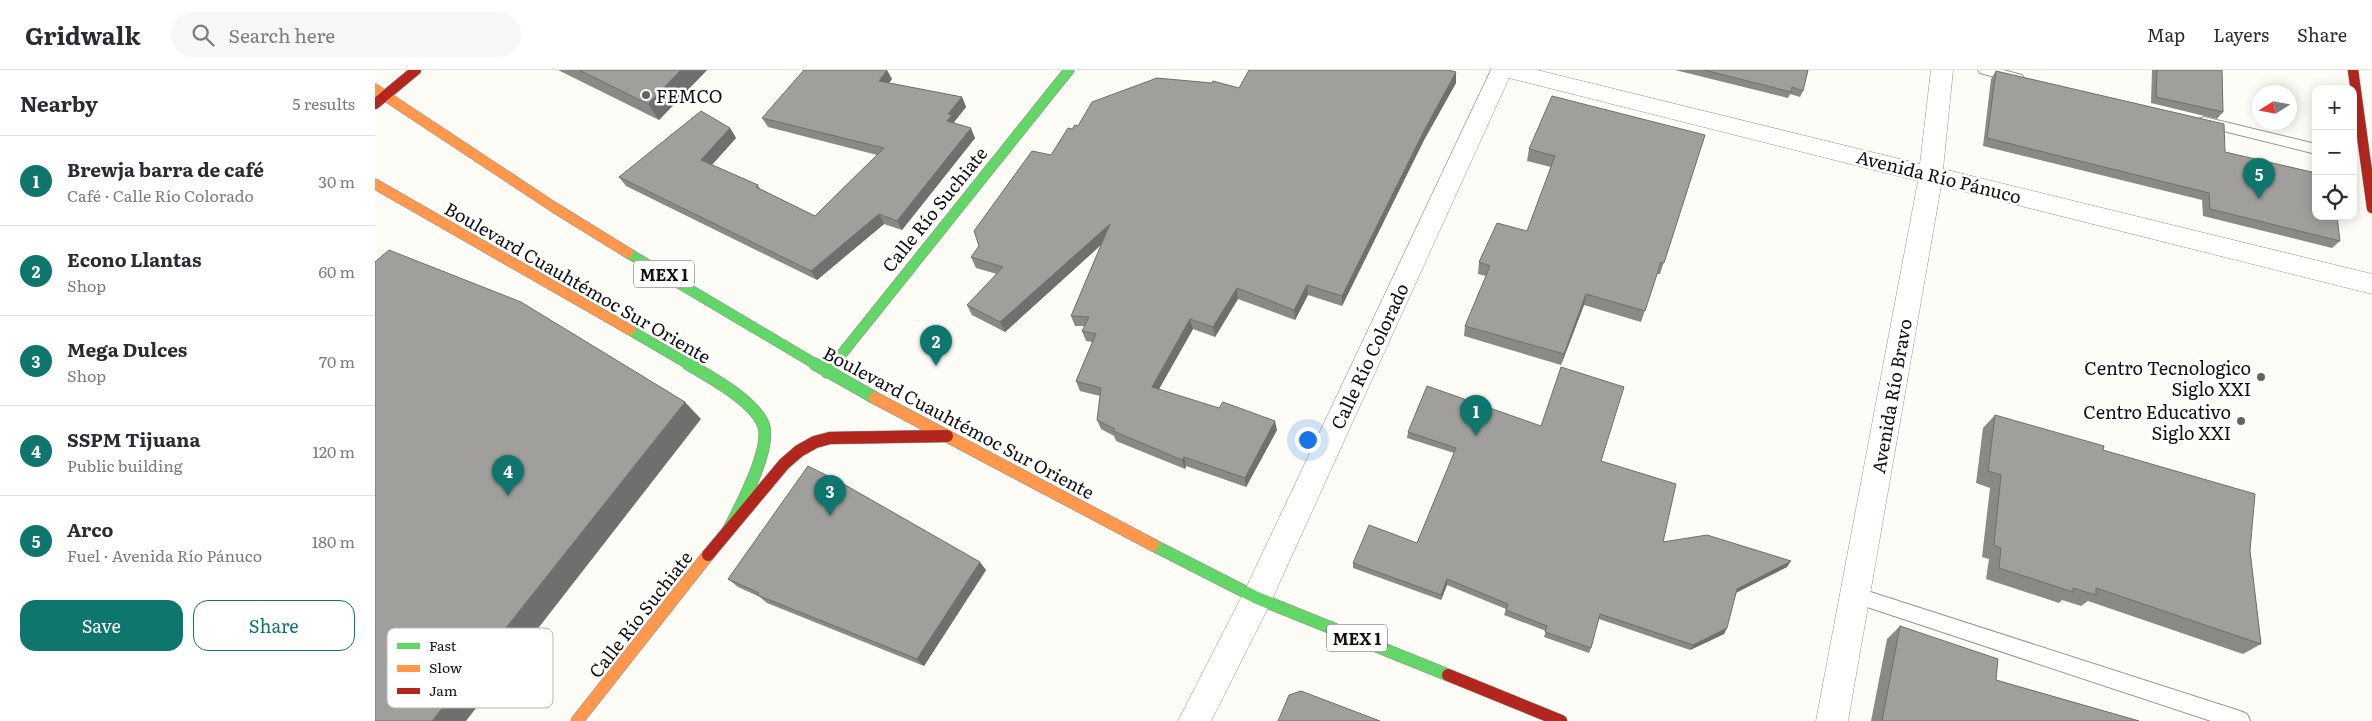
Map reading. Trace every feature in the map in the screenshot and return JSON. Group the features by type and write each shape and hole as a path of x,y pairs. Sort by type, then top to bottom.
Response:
{"main road":[{"path":"375,104 380,92 416,70"},
{"name":"Calle Río Suchiate","path":"827,372 1069,70"},
{"path":"2353,70 2360,159 2372,208"},
{"name":"Boulevard Cuauhtémoc Sur Oriente","path":"380,92 552,206 827,372 951,436 1105,520 1257,598 1561,721"},
{"name":"Boulevard Cuauhtémoc Sur Oriente","path":"375,184 663,349 752,408 764,425 763,448 753,480 729,529"},
{"path":"729,529 784,464 799,451 815,442 848,436 951,436"},
{"name":"Calle Río Suchiate","path":"577,721 729,529"}],"street":[{"name":"Calle Río Colorado","path":"1195,721 1257,598 1501,70"},
{"name":"Avenida Río Pánuco","path":"1506,70 2372,284"},
{"name":"Avenida Río Bravo","path":"1832,721 1931,174 1942,70"}],"lane":[{"path":"1985,70 2028,80"},
{"path":"2186,118 2312,148"},
{"path":"1855,595 2240,721"}],"building":[{"path":"579,70 681,70 648,104"},
{"path":"804,70 887,70 879,81 962,97 948,114 952,115 947,121 971,128 897,221 879,214 811,271 619,177 701,111 730,128 701,160 758,185 756,187 815,216 884,148 762,118"},
{"path":"1249,70 1448,70 1456,72 1425,129 1342,296 1307,285 1294,310 1237,288 1213,327 1190,319 1152,387 1219,408 1223,402 1275,421 1245,478 1184,457 1182,460 1113,431 1115,429 1097,420 1101,388 1076,381 1096,334 1082,331 1089,317 1071,316 1110,224 1000,322 967,305 1003,267 971,257 979,246 974,231 1032,151 1051,155 1068,128 1072,129 1075,125 1078,126 1092,102 1157,78 1212,83 1213,81 1239,88"},
{"path":"1704,70 1808,70 1803,91 1792,87 1791,92"},
{"path":"2157,70 2222,70 2223,112 2156,97"},
{"path":"1996,71 2224,124 2225,152 2312,172 2312,220 2337,220 2340,241 2210,209 2209,193 1987,138"},
{"path":"1552,96 1705,135 1664,263 1661,262 1645,311 1586,294 1564,354 1465,326 1490,266 1479,262 1497,223 1527,231 1555,156 1529,149"},
{"path":"389,250 521,302 685,402 506,628 387,628 387,708 442,708 432,721 375,721 375,262"},
{"path":"1561,367 1624,387 1601,461 1676,484 1663,542 1707,535 1791,561 1737,589 1727,628 1693,645 1600,614 1591,648 1545,632 1547,626 1506,610 1508,604 1447,579 1441,595 1353,563 1369,525 1417,543 1456,448 1408,432 1427,386 1541,426"},
{"path":"1995,415 2104,446 2103,450 2255,494 2250,551 2261,644 2096,588 2096,595 2073,588 2073,592 1999,568 2001,548 1994,545 2001,475 1988,471"},
{"path":"808,466 840,482 980,562 917,659 757,595 759,593 728,579"},
{"path":"1900,626 1998,659 1996,680 2139,721 1882,721"},
{"path":"1301,691 1380,721 1278,721 1289,695"}],"traffic: fast":[{"path":"827,372 1069,70"},
{"path":"628,253 730,315 875,398"},
{"path":"630,330 725,387 757,414 764,425 765,435 759,463 729,529"},
{"path":"1153,545 1257,598 1448,675"}],"traffic: slow":[{"path":"375,89 552,206 628,253"},
{"path":"375,184 630,330"},
{"path":"875,398 1153,545"},
{"path":"577,721 708,555"}],"traffic: jam":[{"path":"375,104 416,70"},
{"path":"2353,70 2372,208"},
{"path":"708,555 784,464 799,451 815,442 830,438 947,436"},
{"path":"1448,675 1561,721"}],"place":[{"name":"FEMCO","path":"646,95"},
{"name":"Arco","path":"2259,199"},
{"name":"Econo Llantas","path":"936,366"},
{"name":"Centro Tecnologico Siglo XXI","path":"2261,377"},
{"name":"Centro Educativo Siglo XXI","path":"2241,421"},
{"name":"Brewja barra de café","path":"1476,436"},
{"name":"SSPM Tijuana","path":"508,496"},
{"name":"Mega Dulces","path":"830,516"}]}
